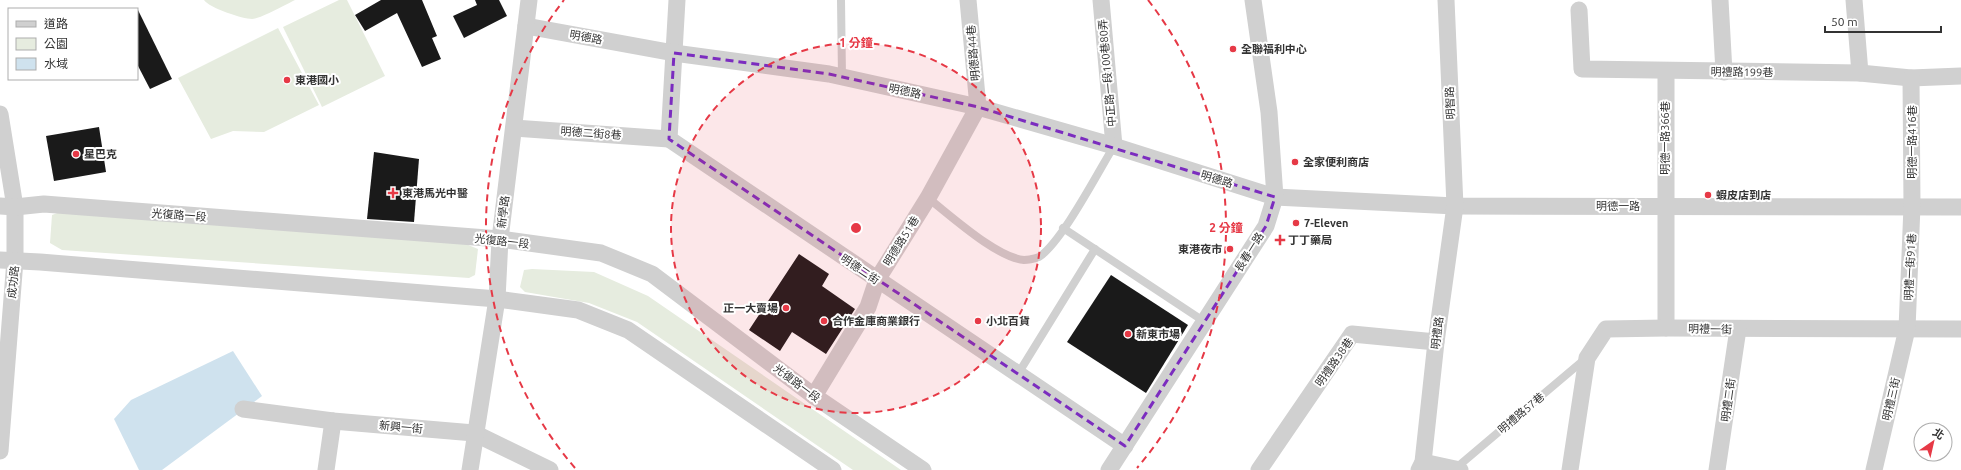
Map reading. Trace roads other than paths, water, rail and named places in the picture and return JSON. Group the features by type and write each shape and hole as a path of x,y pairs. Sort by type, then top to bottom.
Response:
{"street":[{"name":"新學路","path":"470,470 474,433 497,299 500,239 528,0"},
{"path":"669,139 677,0"},
{"name":"明德路44巷","path":"968,0 978,107"},
{"name":"中正路一段100巷80弄","path":"1101,0 1114,146"},
{"name":"長春一路","path":"1109,470 1266,226 1275,197 1269,112 1253,0"},
{"name":"明智路","path":"1446,0 1455,206"},
{"path":"1720,0 1724,72"},
{"path":"1854,0 1860,73"},
{"name":"明禮路199巷","path":"1579,10 1582,69 1860,73 1911,78 1961,76"},
{"name":"明德路","path":"526,26 674,53 842,77 978,107 1114,146 1275,197"},
{"name":"明德一路366巷","path":"1666,71 1666,328"},
{"name":"明德一路416巷","path":"1911,78 1912,206"},
{"name":"明德路51巷","path":"814,396 868,307 877,280 928,198 978,107"},
{"name":"成功路","path":"0,114 8,207 8,260 11,292 0,451"},
{"name":"明德二街8巷","path":"514,128 669,139"},
{"name":"明德二街","path":"669,139 1125,446"},
{"name":"明德一路","path":"1275,197 1455,206 1961,207"},
{"name":"光復路一段","path":"8,207 44,204 500,239 601,253 652,274 814,396 923,470"},
{"name":"明禮路","path":"1455,206 1436,342 1421,466 1458,469"},
{"name":"明禮一街91巷","path":"1907,329 1912,206"},
{"path":"8,260 497,299 578,310 628,330 833,470"},
{"name":"明禮一街","path":"1570,470 1587,358 1606,330 1666,328 1961,329"},
{"name":"明禮二街","path":"1717,470 1738,329"},
{"name":"明禮三街","path":"1874,470 1907,329"},
{"name":"明禮路38巷","path":"1259,470 1352,334 1436,342"},
{"name":"新興一街","path":"243,409 333,421 474,433 550,470"},
{"path":"326,470 333,421"}],"lane":[{"path":"841,0 842,77"},
{"path":"928,198 999,252 1024,260 1038,257 1051,245 1063,228 1114,146"},
{"path":"1063,228 1205,322"},
{"path":"1018,374 1095,249"},
{"name":"明禮路57巷","path":"1458,469 1587,358"}],"water":[{"path":"233,351 262,396 162,470 139,470 114,419 131,400"}],"place":[{"name":"全聯福利中心","path":"1233,49"},
{"name":"東港國小","path":"287,80"},
{"name":"星巴克","path":"76,154"},
{"name":"全家便利商店","path":"1295,162"},
{"name":"東港馬光中醫","path":"393,193"},
{"name":"蝦皮店到店","path":"1708,195"},
{"name":"7-Eleven","path":"1296,223"},
{"name":"丁丁藥局","path":"1280,240"},
{"name":"東港夜市","path":"1230,249"},
{"name":"正一大賣場","path":"786,308"},
{"name":"合作金庫商業銀行","path":"824,321"},
{"name":"小北百貨","path":"978,321"},
{"name":"新東市場","path":"1128,334"}]}
